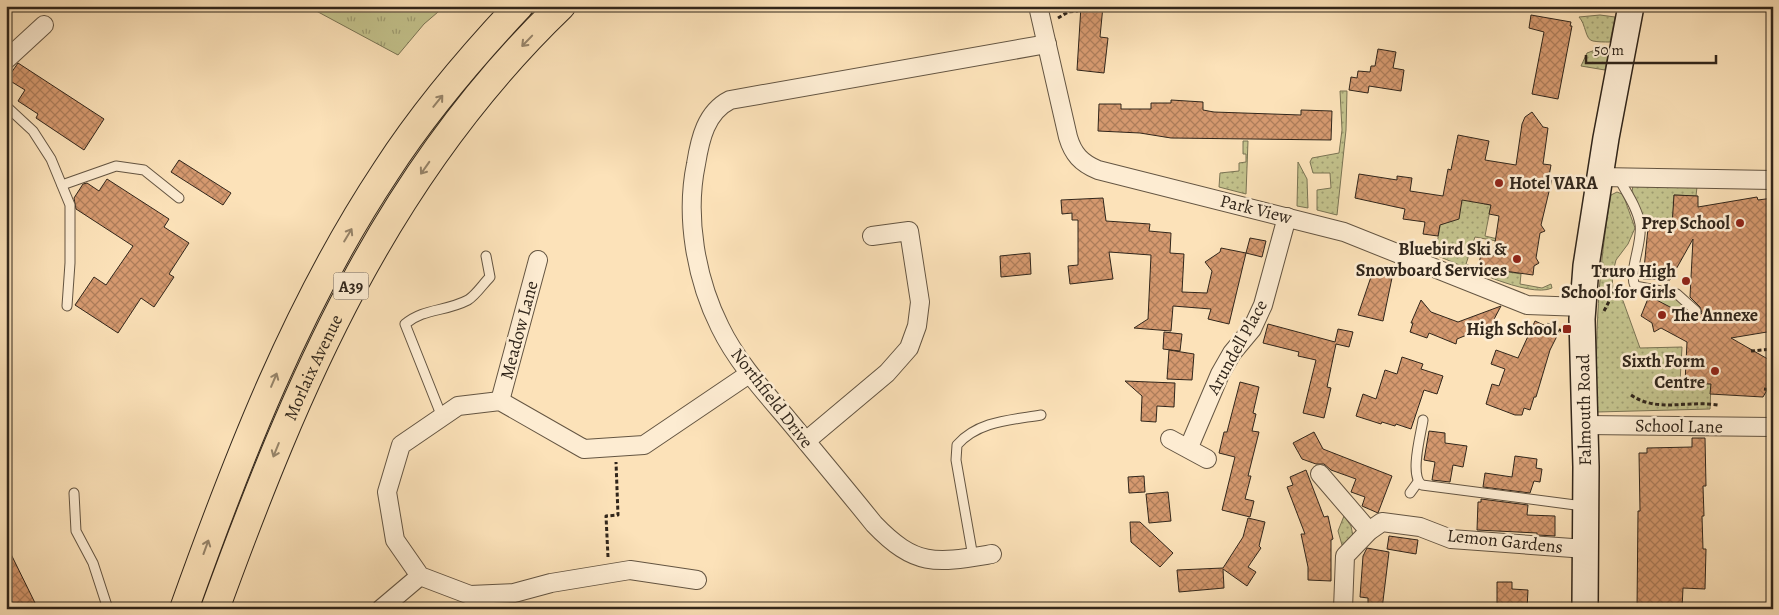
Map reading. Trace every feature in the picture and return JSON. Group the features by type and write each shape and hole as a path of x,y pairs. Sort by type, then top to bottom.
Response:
{"highway":[{"name":"Morlaix Avenue","path":"184,609 275,376 324,274 386,171 418,126 489,38 519,6"},
{"name":"Morlaix Avenue","path":"215,609 311,367 349,289 401,202 463,116 521,47 561,6"}],"street":[{"name":"Park View","path":"1038,6 1068,137 1073,150 1081,161 1098,170 1287,216 1344,232 1527,304 1592,312"},
{"name":"Falmouth Road","path":"1585,609 1585,425 1592,312 1586,266 1609,177 1631,6"},
{"path":"6,60 44,25"},
{"name":"Northfield Drive","path":"992,554 954,561 927,559 897,546 874,524 749,374 729,344 703,285 694,237 694,171 707,123 716,109 730,100 747,95 1047,44"},
{"path":"1609,177 1773,180"},
{"name":"Arundell Place","path":"1189,447 1220,374 1232,353 1252,329 1263,306 1287,216"},
{"path":"806,441 895,365 910,348 914,338 920,302 909,231 872,236"},
{"name":"Meadow Lane","path":"500,401 538,260"},
{"path":"697,580 630,570 551,583 514,593 470,594 420,576 395,540 387,492 401,445 458,406 500,401 584,449 644,445 749,374"},
{"name":"School Lane","path":"1585,425 1773,427"},
{"path":"1170,438 1189,447 1207,459"},
{"path":"1320,474 1369,531"},
{"name":"Lemon Gardens","path":"1343,609 1345,556 1369,531 1382,522 1420,527 1451,539 1586,549"},
{"path":"381,609 420,576"},
{"path":"177,609 195,578"}],"lane":[{"path":"6,106 32,131 51,158 70,204 70,263 67,306"},
{"path":"62,185 116,166 144,170 178,198"},
{"path":"1609,177 1640,224 1638,253 1632,279 1634,284 1641,289 1658,289 1677,294 1696,311"},
{"path":"442,417 405,324 416,315 444,309 470,299 490,277 486,256"},
{"path":"973,557 956,460 957,445 974,430 984,425 1041,415"},
{"path":"1410,493 1418,482 1416,466 1423,420"},
{"path":"1418,482 1435,488 1586,506"},
{"path":"74,493 76,531 93,563 108,609"}],"path":[{"path":"1052,19 1068,12 1078,11"},
{"path":"1592,312 1616,288 1634,284"},
{"path":"1545,323 1570,336"},
{"path":"1751,351 1773,349"},
{"path":"1764,389 1773,390"},
{"path":"1630,395 1648,404 1696,402 1718,405"},
{"path":"609,573 606,516 618,515 615,447"}],"green space":[{"path":"307,6 445,6 424,24 398,55"},
{"path":"532,6 546,6 440,132 430,128"},
{"path":"1600,15 1615,17 1610,42 1590,40 1579,17"},
{"path":"1598,49 1609,50 1605,70 1581,66 1587,53"},
{"path":"1340,91 1347,91 1346,130 1337,215 1317,210 1317,190 1331,188 1330,173 1313,173 1310,162 1312,158 1339,153 1342,130"},
{"path":"1243,141 1248,141 1246,194 1219,187 1220,173 1239,171 1239,163 1246,162 1246,154 1243,154"},
{"path":"1298,162 1307,179 1308,208 1297,206"},
{"path":"1633,185 1697,187 1696,196 1674,195 1673,218 1681,223 1661,222 1660,229 1648,228 1632,192"},
{"path":"1486,190 1484,204 1491,205 1485,236 1502,240 1502,242 1475,237 1466,264 1482,271 1496,273 1497,270 1521,274 1520,284 1542,288 1551,284 1552,288 1541,290 1511,285 1435,255 1440,226 1425,223 1427,207 1445,199"},
{"path":"1617,192 1622,194 1625,200 1635,228 1628,244 1616,260 1612,276 1613,289 1626,292 1622,298 1640,348 1682,347 1680,382 1711,384 1710,409 1597,412 1597,331 1600,276 1611,195"},
{"path":"1661,293 1674,297 1697,315 1698,325 1658,301"},
{"path":"1344,516 1351,526 1353,536 1345,545 1342,545 1338,531"}],"building":[{"path":"1081,6 1103,6 1100,37 1108,38 1104,73 1077,70"},
{"path":"1531,15 1571,22 1570,26 1572,26 1558,99 1532,94 1544,32 1529,28"},
{"path":"1378,49 1396,52 1393,68 1404,70 1401,91 1369,86 1368,93 1349,90 1351,77 1357,78 1358,71 1370,72 1371,66 1375,66"},
{"path":"18,63 104,119 84,150 36,118 38,114 18,101 25,90 7,79"},
{"path":"1171,100 1203,102 1203,110 1214,112 1301,115 1301,110 1332,111 1331,140 1171,138 1140,133 1098,131 1099,104 1121,104 1121,109 1151,109 1151,103 1171,103"},
{"path":"1532,112 1543,127 1548,128 1543,164 1551,165 1549,176 1552,179 1541,225 1545,231 1540,233 1536,258 1539,263 1534,266 1533,275 1497,270 1497,273 1478,269 1481,254 1493,256 1499,216 1489,214 1491,205 1462,200 1459,219 1440,225 1438,236 1423,234 1425,222 1403,219 1405,209 1355,198 1359,174 1397,180 1397,176 1412,178 1410,191 1443,196 1448,169 1451,170 1458,135 1489,141 1485,160 1516,165 1522,124 1525,117"},
{"path":"179,160 231,193 223,205 171,172"},
{"path":"107,179 169,219 164,227 189,243 169,274 174,277 154,307 141,298 118,333 75,305 94,277 106,285 133,246 76,209 74,198 83,184 87,183 99,191"},
{"path":"1674,195 1698,196 1698,207 1757,197 1758,200 1773,198 1773,331 1731,338 1773,362 1773,380 1763,397 1710,394 1711,384 1685,383 1687,342 1661,328 1654,332 1652,323 1641,316 1649,296 1689,317 1689,313 1697,317 1702,313 1700,307 1690,297 1693,239 1670,280 1643,279 1648,228 1672,226"},
{"path":"1103,198 1106,221 1150,224 1149,231 1171,233 1170,253 1184,254 1182,292 1207,293 1212,271 1205,262 1220,252 1221,248 1246,253 1229,324 1208,319 1211,309 1173,306 1171,331 1134,328 1148,319 1151,255 1109,252 1113,279 1070,284 1068,266 1078,265 1078,220 1072,220 1072,213 1062,214 1061,200"},
{"path":"1250,238 1266,241 1262,257 1246,253"},
{"path":"1030,253 1031,274 1001,277 1000,256"},
{"path":"1374,268 1393,273 1383,321 1358,315"},
{"path":"1421,300 1431,312 1458,322 1501,306 1491,325 1457,339 1456,344 1429,333 1427,338 1410,332 1413,323 1411,323"},
{"path":"1535,321 1559,332 1550,350 1536,397 1534,397 1530,410 1524,408 1522,415 1515,415 1486,404 1492,384 1499,386 1505,369 1491,364 1496,350 1518,358"},
{"path":"1268,324 1335,342 1338,329 1353,332 1349,347 1336,344 1327,387 1331,388 1324,418 1303,413 1316,360 1298,356 1299,352 1263,343"},
{"path":"1164,332 1182,334 1180,351 1163,349"},
{"path":"1169,350 1194,354 1192,380 1167,379"},
{"path":"1402,357 1423,364 1421,369 1443,376 1437,394 1424,390 1411,429 1396,424 1395,426 1382,422 1381,424 1356,416 1363,394 1376,399 1385,370 1397,374"},
{"path":"1125,381 1175,383 1174,407 1157,406 1156,422 1141,421 1142,396"},
{"path":"1240,382 1259,387 1253,413 1256,414 1252,431 1259,432 1248,476 1251,476 1245,499 1254,501 1250,517 1222,510 1235,457 1219,453 1224,432 1227,432"},
{"path":"1429,431 1445,433 1445,443 1467,446 1463,467 1453,465 1450,482 1432,480 1435,462 1424,460"},
{"path":"1314,432 1323,449 1392,476 1378,513 1362,506 1365,497 1351,492 1356,479 1331,470 1324,464 1316,464 1302,459 1293,443"},
{"path":"1692,438 1705,438 1706,486 1703,486 1704,516 1702,516 1703,549 1706,549 1705,589 1683,588 1682,609 1637,609 1638,511 1640,511 1639,453 1647,453 1647,448 1692,447"},
{"path":"1515,456 1537,459 1536,468 1542,469 1540,482 1534,481 1530,493 1483,487 1485,473 1512,477"},
{"path":"1306,470 1324,517 1328,516 1333,539 1331,540 1331,581 1308,580 1308,567 1301,534 1305,534 1287,487 1293,485 1290,477"},
{"path":"1144,476 1145,492 1129,493 1128,477"},
{"path":"1168,492 1171,521 1149,523 1146,494"},
{"path":"1481,499 1528,505 1527,515 1555,516 1555,536 1537,535 1537,533 1477,530 1478,502 1481,502"},
{"path":"1248,518 1265,522 1259,546 1261,548 1248,567 1256,572 1247,586 1223,569 1224,588 1179,592 1177,570 1223,568 1243,537"},
{"path":"1130,522 1140,522 1173,553 1160,567 1131,542"},
{"path":"1389,536 1418,540 1416,554 1387,549"},
{"path":"6,544 38,609 6,609"},
{"path":"1367,548 1389,552 1382,609 1368,609 1368,598 1360,597 1363,556"},
{"path":"1497,582 1512,582 1512,589 1528,590 1527,609 1497,609"}],"place":[{"name":"Hotel VARA","path":"1499,183"},
{"name":"Prep School","path":"1740,223"},
{"name":"Bluebird Ski & Snowboard Services","path":"1517,259"},
{"name":"Truro High School for Girls","path":"1686,281"},
{"name":"The Annexe","path":"1662,315"},
{"name":"High School","path":"1567,329"},
{"name":"Sixth Form Centre","path":"1715,371"}]}
